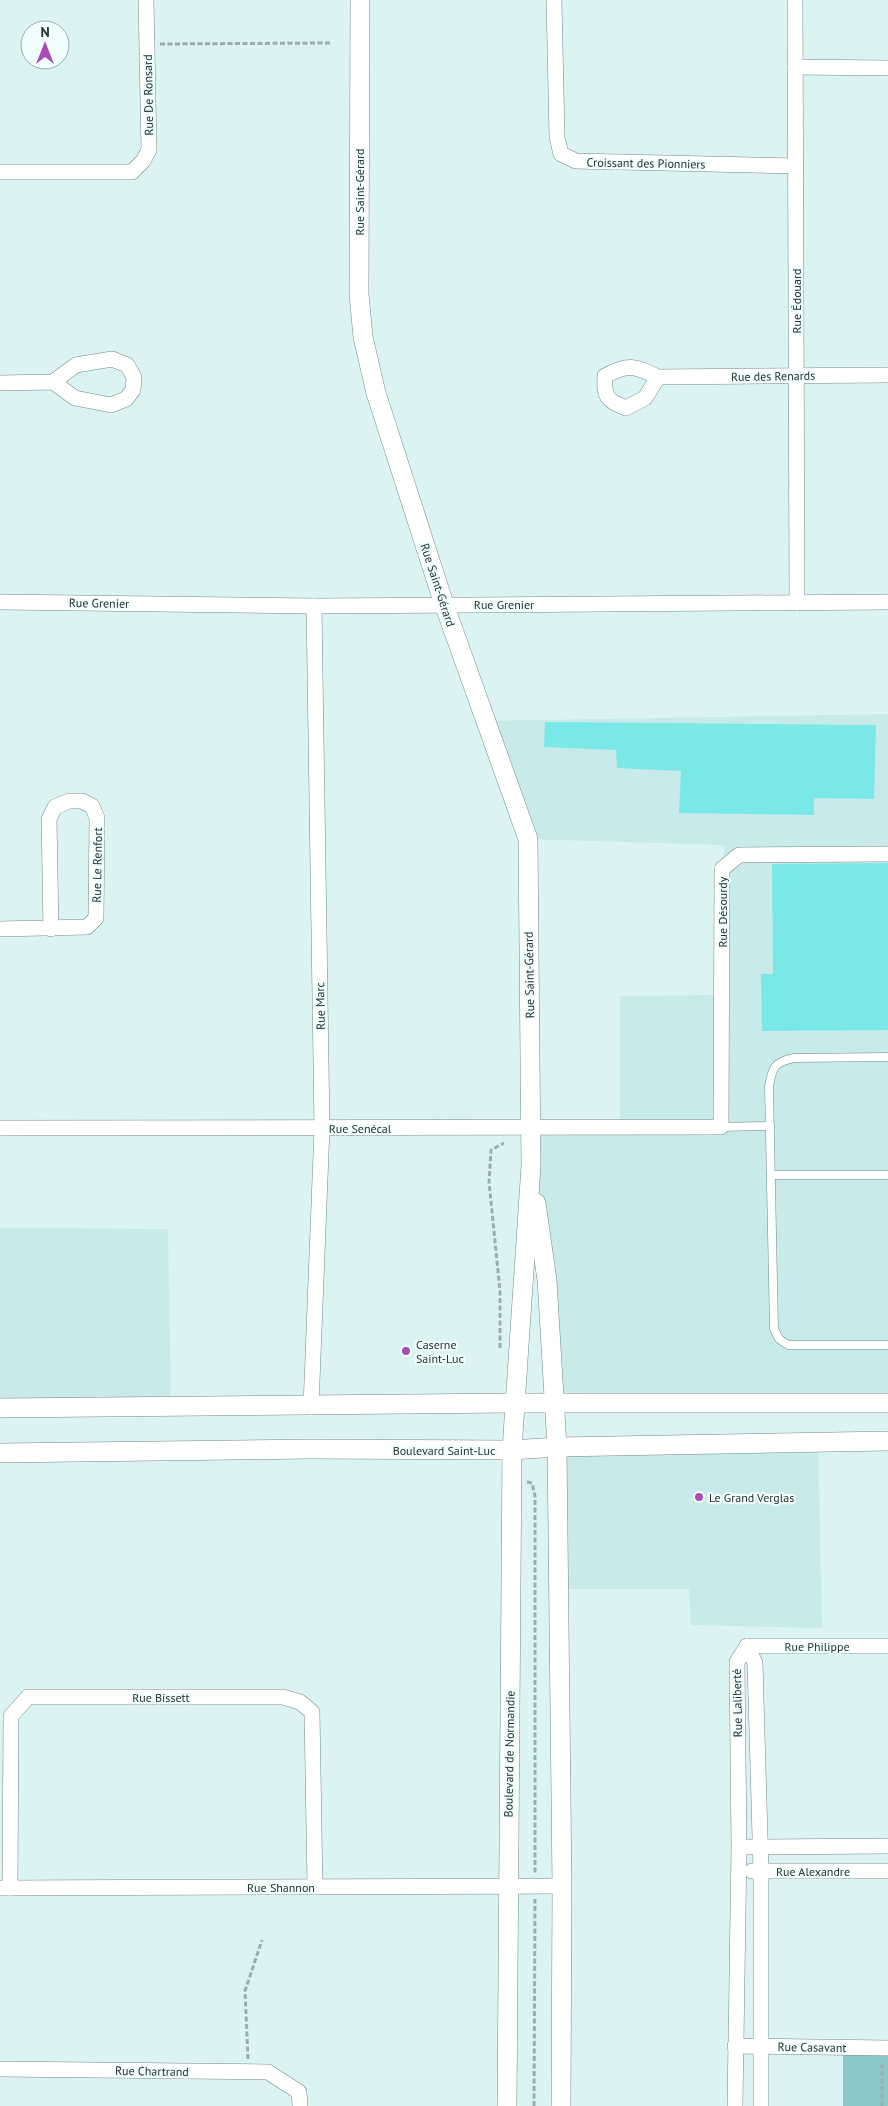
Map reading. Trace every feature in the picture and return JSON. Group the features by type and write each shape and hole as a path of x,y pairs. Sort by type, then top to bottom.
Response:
{"street":[{"name":"Rue De Ronsard","path":"0,172 132,172 143,161 149,150 146,0"},
{"name":"Rue Saint-Gérard","path":"360,0 359,294 363,337 376,393 444,604 528,839 531,1166 516,1403"},
{"name":"Croissant des Pionniers","path":"554,0 557,137 562,154 576,161 796,166"},
{"name":"Rue Édouard","path":"795,0 797,603"},
{"path":"795,67 888,68"},
{"path":"0,383 53,382 76,365 112,359 127,365 134,377 133,390 126,399 111,405 75,398 53,382"},
{"name":"Rue des Renards","path":"658,377 888,374"},
{"name":"Rue Grenier","path":"0,602 314,606 888,602"},
{"name":"Rue Marc","path":"311,1406 322,1128 314,606"},
{"name":"Rue Le Renfort","path":"0,929 51,929 87,928 96,918 97,818 92,806 82,800 69,800 55,807 49,819 51,929"},
{"name":"Rue Désourdy","path":"721,1127 722,870 739,855 888,854"},
{"name":"Rue Senécal","path":"0,1128 721,1127"},
{"name":"Rue Saint-Gérard","path":"531,1166 547,1280 554,1404"},
{"path":"0,1408 516,1403 888,1403"},
{"name":"Boulevard de Normandie","path":"507,2106 512,1450 516,1403"},
{"path":"554,1404 557,1447 562,1886 561,2106"},
{"name":"Boulevard Saint-Luc","path":"0,1453 310,1449 512,1450 557,1447 888,1441"},
{"name":"Rue Philippe","path":"747,1646 888,1646"},
{"name":"Rue Laliberté","path":"735,2106 740,1847 737,1662 747,1646"},
{"name":"Rue Laliberté","path":"747,1646 754,1663 760,1871 761,2106"},
{"name":"Rue Bissett","path":"5,1888 11,1716 28,1696 283,1697 300,1702 312,1712 315,1887"},
{"name":"Rue Alexandre","path":"740,1847 888,1846"},
{"name":"Rue Alexandre","path":"739,1871 888,1871"},
{"name":"Rue Shannon","path":"5,1888 562,1886"},
{"name":"Rue Casavant","path":"735,2046 885,2048"},
{"name":"Rue Chartrand","path":"0,2069 268,2072 299,2099"}],"lane":[{"path":"888,1057 794,1058 779,1061 771,1072 769,1087 774,1329 779,1339 788,1345 888,1345"},
{"path":"721,1127 770,1126"},
{"path":"771,1175 888,1175"}],"path":[{"path":"147,44 330,44"},
{"path":"491,1150 489,1182 500,1291 500,1357"},
{"path":"523,1482 532,1483 536,1496 534,2106"},
{"path":"248,2072 245,1991 262,1940"},
{"path":"882,2106 885,2048"}],"shaded area":[{"path":"888,714 888,1403 554,1404 531,1127 620,1127 620,996 721,995 722,869 725,845 528,839 483,721"},
{"path":"0,1228 168,1229 171,1407 0,1408"},
{"path":"818,1442 822,1628 691,1625 689,1589 559,1589 557,1447"},
{"path":"843,2049 888,2049 888,2106 843,2106"}],"building":[{"path":"545,722 876,725 874,799 814,798 814,815 679,813 681,771 617,768 616,750 544,747"},
{"path":"888,863 888,1030 762,1031 761,974 773,974 772,864"}],"place":[{"name":"Caserne Saint-Luc","path":"406,1351"},
{"name":"Le Grand Verglas","path":"699,1497"}]}
